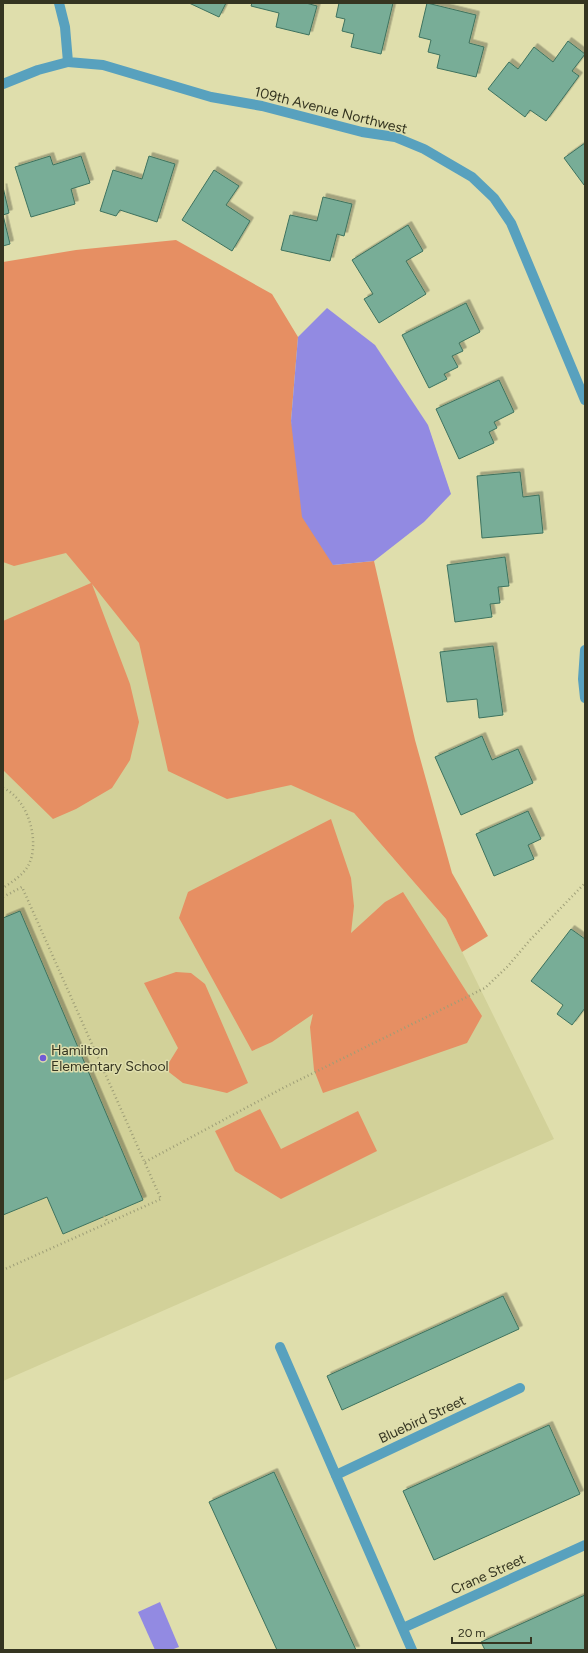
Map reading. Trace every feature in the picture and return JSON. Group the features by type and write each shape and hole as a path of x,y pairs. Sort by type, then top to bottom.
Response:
{"street":[{"path":"59,3 65,27 68,62"},
{"name":"109th Avenue Northwest","path":"3,84 38,70 68,62 103,65 211,97 262,106 362,132 395,137 430,153 472,177 494,198 511,223 585,400"},
{"path":"585,650 583,680 585,698"},
{"path":"280,1347 412,1650"},
{"name":"Bluebird Street","path":"336,1475 520,1388"},
{"name":"Crane Street","path":"403,1628 585,1545"}],"path":[{"path":"3,788 14,796 24,810 34,837 33,851 28,866 18,877 3,888"},
{"path":"144,1162 283,1088 485,988 508,966 530,940 585,883"},
{"path":"3,897 22,887 144,1162 162,1199 3,1270"},
{"path":"104,1216 108,1223"}],"shaded area":[{"path":"176,240 272,294 298,337 291,421 333,565 374,561 415,740 452,873 488,936 462,952 446,919 354,813 291,785 227,799 168,771 139,643 92,584 130,684 139,722 130,760 112,788 76,809 53,819 3,770 3,621 91,583 66,553 14,566 3,562 3,262 76,250"},
{"path":"327,308 375,345 428,425 451,494 424,522 374,561 333,565 302,517 291,421 298,337"},
{"path":"3,484 354,813 446,919 554,1139 3,1381"},
{"path":"331,819 351,878 354,906 351,933 385,902 403,892 482,1016 467,1043 323,1093 314,1070 310,1027 313,1014 272,1042 252,1051 179,918 188,892"},
{"path":"176,972 191,973 205,984 248,1083 227,1093 183,1083 165,1069 178,1048 144,983"},
{"path":"260,1109 281,1149 358,1111 377,1151 281,1199 235,1171 215,1131"},
{"path":"160,1602 179,1647 171,1650 155,1650 138,1612"}],"building":[{"path":"189,3 226,3 219,17"},
{"path":"252,3 306,3 317,6 309,35 276,27 279,13 251,6"},
{"path":"339,3 393,3 381,54 351,47 354,34 342,31 345,19 336,17"},
{"path":"427,3 476,15 469,43 484,47 476,77 437,68 440,55 428,52 431,40 419,37"},
{"path":"568,41 585,54 572,71 579,76 546,121 530,110 525,117 488,89 509,62 518,69 534,47 553,62"},
{"path":"585,143 585,185 584,185 564,158"},
{"path":"50,156 53,165 81,156 90,183 71,189 75,204 31,217 15,167"},
{"path":"149,156 175,164 157,222 120,210 116,216 100,211 113,170 142,179"},
{"path":"214,170 239,186 226,205 250,221 232,251 182,220"},
{"path":"3,187 9,213 3,215"},
{"path":"323,197 352,204 344,236 337,234 330,261 281,250 290,215 317,221"},
{"path":"3,215 10,244 3,246"},
{"path":"408,225 423,251 406,261 426,294 379,323 364,299 373,294 352,260"},
{"path":"466,303 480,332 459,343 463,351 452,356 458,367 444,374 447,379 429,388 402,335"},
{"path":"499,380 514,412 494,422 497,428 489,432 494,443 459,459 436,409"},
{"path":"520,472 523,497 539,495 543,533 482,538 477,476"},
{"path":"505,557 509,586 498,587 500,603 490,604 492,617 455,622 447,565"},
{"path":"493,646 503,715 479,718 477,699 447,702 440,652"},
{"path":"482,736 492,760 518,749 533,783 461,815 435,757"},
{"path":"528,811 541,839 528,845 534,859 494,876 476,834"},
{"name":"Hamilton Elementary School","path":"20,911 143,1200 63,1234 47,1197 3,1215 3,918"},
{"path":"571,929 585,939 585,1008 572,1025 557,1014 563,1005 531,981"},
{"path":"503,1296 519,1329 342,1410 327,1376"},
{"path":"549,1425 580,1494 434,1560 403,1491"},
{"path":"274,1472 356,1650 277,1650 209,1502"},
{"path":"585,1595 585,1650 485,1650 481,1642"}],"place":[{"name":"Hamilton Elementary School","path":"43,1058"}]}
